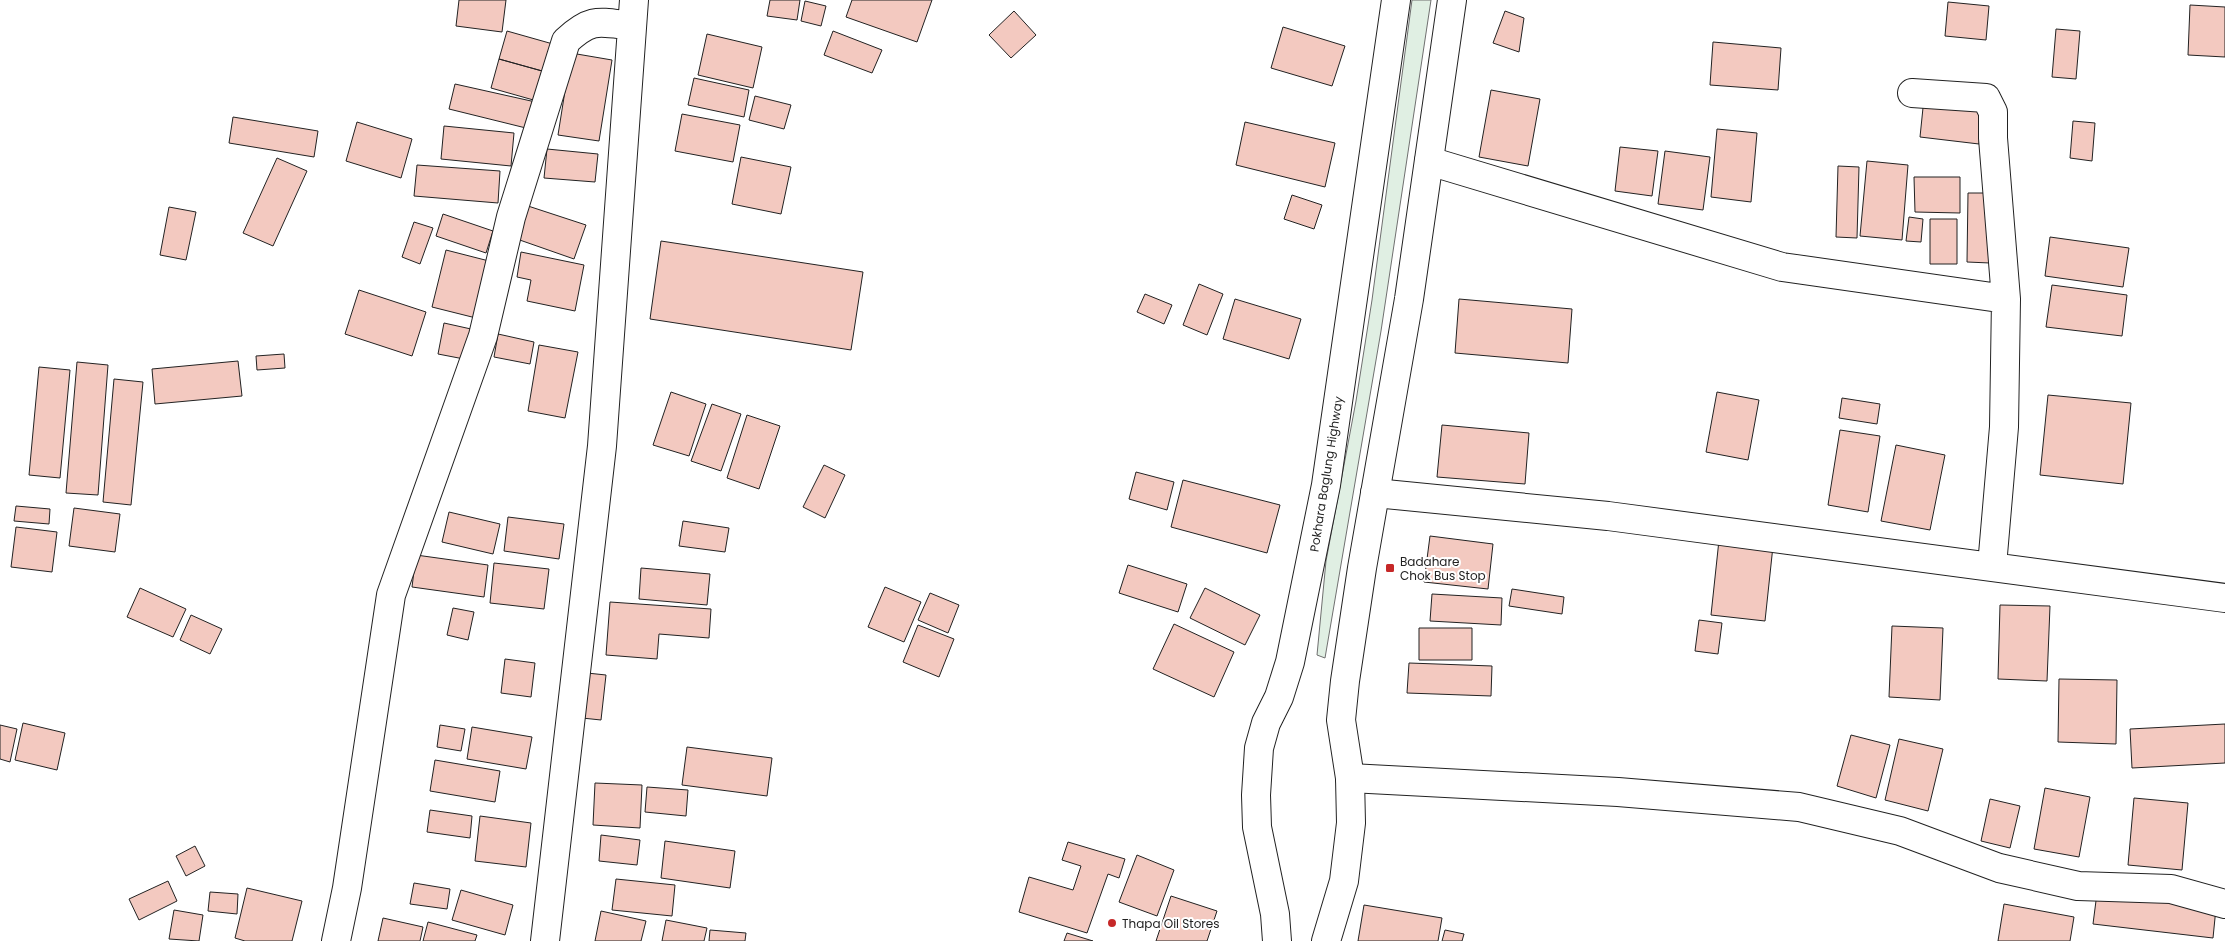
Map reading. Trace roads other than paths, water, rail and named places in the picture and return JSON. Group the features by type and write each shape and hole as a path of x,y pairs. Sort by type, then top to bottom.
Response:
{"main road":[{"name":"Pokhara Baglung Highway","path":"1277,941 1275,914 1257,827 1256,795 1260,748 1266,723 1279,697 1290,662 1314,552 1327,475 1396,0"},
{"path":"1326,941 1340,898 1349,851 1351,823 1350,778 1341,720 1346,672 1409,299 1452,0"},
{"path":"336,941 347,888 391,595 483,336 512,217 566,42 578,30 595,22 633,13 602,446 545,941"},
{"path":"1912,93 1986,98 1993,112 1992,138 2006,299 2004,427 1992,566"},
{"path":"1429,161 1782,267 2006,299"},
{"path":"1375,493 1608,516 2225,598"},
{"path":"1350,778 1618,792 1799,807 1900,831 1999,868 2025,874 2078,886 2171,889 2225,904"}],"place":[{"name":"Badahare Chok Bus Stop","path":"1390,568"},
{"name":"Thapa Oil Stores","path":"1112,923"}]}
